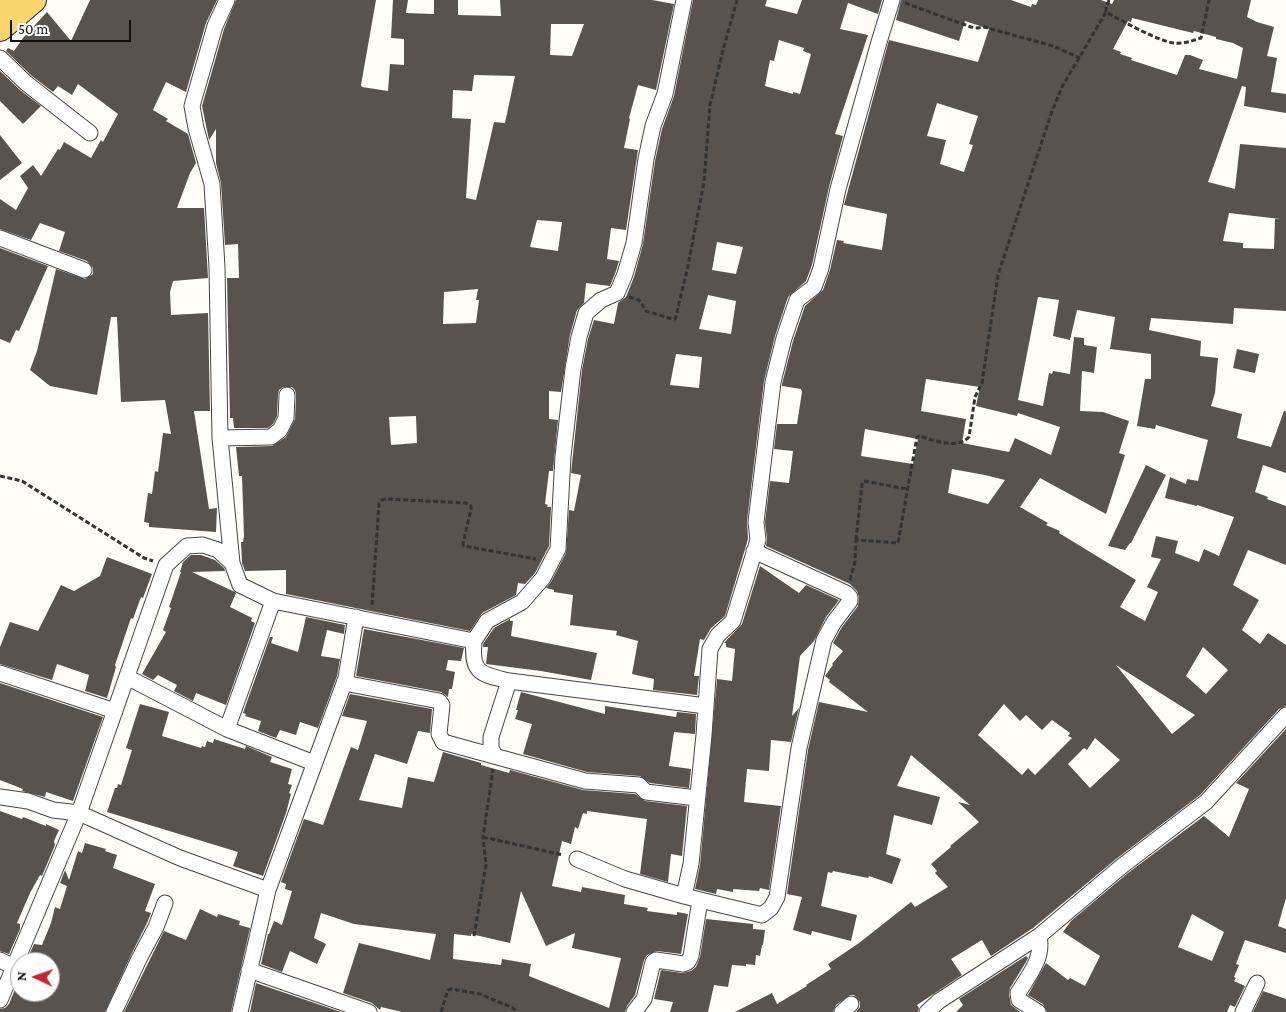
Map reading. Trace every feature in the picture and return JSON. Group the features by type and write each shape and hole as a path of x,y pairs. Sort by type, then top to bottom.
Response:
{"main road":[{"path":"0,5 6,0"},
{"path":"0,29 34,0"}],"street":[{"path":"227,0 215,26 192,106 196,128 212,184 217,267 220,438 232,564 240,585 273,601 474,641"},
{"path":"684,0 665,94 653,126 646,159 634,243 625,274 617,293 600,300 586,313 580,337 563,456 558,549 543,578 522,602 487,621 474,641 473,654 476,668 485,675 509,681 706,706"},
{"path":"684,896 690,864 697,798 710,649 718,635 733,621 758,540 756,522 773,382 797,300 814,288 821,268 838,189 892,0"},
{"path":"0,58 26,83 90,133"},
{"path":"0,238 84,270"},
{"path":"220,438 271,437 280,430 286,418 287,396"},
{"path":"20,952 79,813 166,565 187,546 203,546 218,550 232,564"},
{"path":"577,859 625,879 684,896 762,915 771,908 777,897 799,748 824,640 834,622 850,601 850,597 846,593 754,551"},
{"path":"227,729 273,601"},
{"path":"240,1012 268,890 344,683 363,619"},
{"path":"0,673 115,711"},
{"path":"127,677 227,729 314,764"},
{"path":"495,756 491,748 491,737 509,681"},
{"path":"344,683 439,701 442,705 439,734 443,742 585,781 640,785 646,792 697,798"},
{"path":"927,1012 939,1001 1038,936 1122,866 1206,802 1286,715"},
{"path":"0,797 28,801 53,810 79,813 180,858 268,890"},
{"path":"634,1012 644,998 652,962 656,960 683,964 688,962 691,956 700,900"},
{"path":"114,1012 156,927 165,903"},
{"path":"1038,936 1041,945 1040,955 1017,996 1019,1000 1038,1012"},
{"path":"250,970 369,1012"},
{"path":"0,1000 10,976"},
{"path":"1243,1012 1257,983"}],"path":[{"path":"617,293 639,300 646,311 675,319 688,266 704,182 710,105 737,0"},
{"path":"897,0 971,27 978,28 984,26 1053,46 1080,58"},
{"path":"856,541 898,543 917,437 952,444 964,442 968,437 975,397 982,383 998,275 1052,111 1062,87 1106,12 1109,0"},
{"path":"1106,12 1126,24 1172,43 1188,42 1201,38 1209,0"},
{"path":"0,476 22,481 144,558 166,565"},
{"path":"846,593 855,562 862,484 867,481 907,489"},
{"path":"363,619 382,500 466,503 471,506 471,509 464,546 551,561"},
{"path":"474,936 486,865 483,837 495,756"},
{"path":"483,837 577,859"},
{"path":"441,1012 448,990 452,989 480,994 513,1008 517,1012"}],"building":[{"path":"90,0 217,0 206,23 186,92 166,82 153,110 168,119 166,121 188,134 196,163 190,173 177,208 204,208 208,278 173,281 170,292 171,315 208,313 210,411 194,411 209,509 217,508 216,532 149,527 149,523 144,522 148,493 152,494 155,471 158,472 163,433 171,434 165,400 121,402 117,317 111,317 97,395 50,386 30,370 37,351 56,269 85,279 93,274 93,268 87,261 59,251 65,232 40,223 31,240 0,229 0,199 16,210 28,188 20,176 33,165 41,176 64,142 91,158 101,140 103,142 118,114 78,84 72,95 58,86 53,92 32,76 6,51 8,48 14,51 23,38 47,12 71,41"},
{"path":"236,0 376,0 361,85 362,87 388,91 390,64 404,65 404,39 391,38 393,0 408,0 406,13 434,14 434,0 458,0 458,15 501,16 500,0 652,0 674,4 656,90 638,85 629,118 624,148 638,150 626,230 611,228 607,259 619,261 616,271 610,286 586,283 584,303 577,310 570,335 561,392 549,391 549,419 558,420 553,471 549,471 545,504 548,505 547,507 551,507 549,546 535,573 525,584 518,583 516,595 482,613 470,631 286,594 286,570 245,571 242,563 241,542 243,542 244,536 242,476 239,476 236,447 272,446 286,437 295,419 296,395 292,387 283,387 279,390 277,416 273,424 268,428 234,428 233,418 230,418 227,278 239,278 238,244 225,245 221,183 216,163 216,129 209,140 202,106 224,29","holes":["551,24 584,24 572,56 550,55","474,75 515,76 505,123 494,122 476,200 466,198 471,119 452,118 453,90 472,91","537,220 562,222 558,251 530,247","478,289 476,300 479,300 476,323 443,324 444,292","416,416 417,443 391,445 389,417"]},
{"path":"693,0 767,0 765,6 797,14 802,0 882,0 878,14 848,3 840,29 868,35 835,134 843,136 829,187 812,265 806,281 788,297 775,336 764,381 747,521 748,539 725,616 711,628 704,640 700,639 694,676 699,676 697,695 653,690 654,679 632,674 638,641 616,635 617,631 570,625 573,595 554,592 554,590 546,588 566,553 569,510 574,511 581,475 571,473 582,370 588,339 594,320 614,324 618,303 626,297 634,277 643,244 655,161 662,129 674,96","holes":["779,40 804,48 803,51 811,54 800,94 793,92 793,94 765,86 770,60 774,61","717,242 743,247 736,274 712,270","708,295 736,301 731,334 699,329","676,354 702,357 699,388 670,385"]},
{"path":"901,0 1011,0 1031,7 1032,4 1036,5 1038,0 1101,0 1112,4 1114,0 1251,0 1247,17 1274,27 1267,56 1277,58 1271,92 1286,94 1286,113 1244,106 1246,87 1242,86 1208,182 1235,189 1240,144 1286,148 1286,311 1234,308 1233,324 1151,318 1149,330 1201,341 1200,356 1218,358 1215,393 1211,406 1242,414 1237,438 1271,447 1284,411 1286,411 1286,473 1263,465 1255,492 1286,506 1286,565 1248,550 1233,585 1259,600 1242,630 1260,644 1268,633 1286,645 1286,706 1279,709 1200,795 1116,859 1033,928 991,956 982,940 951,959 962,975 917,1005 919,1008 918,1012 856,1012 860,1007 860,1002 854,995 850,995 836,1005 833,1012 735,1012 772,993 777,1004 831,969 828,964 859,943 911,902 915,907 948,887 935,873 937,871 931,864 979,822 958,802 970,805 911,755 897,786 940,797 932,825 894,815 886,854 901,859 892,884 869,876 868,878 833,871 832,873 828,872 821,906 857,915 851,941 812,931 811,935 793,930 802,897 787,894 808,750 819,702 868,712 829,682 830,680 825,676 843,651 833,643 842,627 858,606 859,597 857,591 850,584 766,546 765,522 770,481 789,483 793,451 774,449 777,424 797,424 802,392 801,389 782,386 782,384 793,341 805,306 823,290 837,240 844,241 843,243 882,250 887,214 844,205 889,40 978,62 989,29 965,21 959,41 896,20","holes":["1132,18 1193,33 1194,31 1216,37 1216,39 1233,43 1243,48 1237,79 1199,69 1203,60 1190,55 1185,55 1177,75 1131,60 1132,58 1120,54 1121,52 1113,49 1128,21 1131,22","937,103 978,116 969,144 973,145 964,172 940,164 946,140 927,136","1229,213 1280,219 1275,219 1274,249 1243,248 1243,243 1223,241","1038,297 1059,300 1053,336 1070,340 1077,310 1115,317 1110,349 1151,354 1151,379 1145,379 1137,426 1155,429 1156,425 1208,440 1198,481 1187,479 1186,484 1170,477 1165,498 1197,505 1234,517 1219,556 1204,549 1199,562 1175,553 1178,541 1156,536 1151,557 1161,559 1147,587 1158,592 1145,621 1120,607 1136,580 1020,507 1040,478 1106,514 1125,455 1119,453 1129,421 1103,412 1080,411 1082,371 1094,373 1097,347 1084,345 1084,338 1074,337 1070,374 1053,371 1052,374 1049,373 1043,406 1018,400","926,379 980,387 976,406 1017,416 1018,413 1060,427 1051,455 1015,438 1009,452 962,443 966,419 921,411","865,429 918,439 913,464 861,456","952,469 1005,480 988,504 948,493","1203,647 1228,670 1206,694 1186,676","1116,665 1195,715 1172,734","1004,704 1020,721 1026,715 1042,730 1052,720 1070,733 1068,736 1072,738 1035,775 1028,768 1022,775 978,735","1095,738 1120,760 1090,788 1068,764 1084,748 1087,750"]},
{"path":"0,71 41,106 23,124 0,101"},
{"path":"0,135 22,163 0,180"},
{"path":"0,248 48,266 19,331 16,330 10,343 0,339"},
{"path":"1237,349 1259,354 1255,373 1233,368"},
{"path":"1146,465 1166,475 1131,543 1125,550 1108,546"},
{"path":"191,555 201,555 215,560 224,568 225,571 192,572 235,592 230,607 252,618 251,621 255,623 226,705 196,693 193,701 174,691 177,685 158,675 153,680 142,674 166,632 163,630 183,562"},
{"path":"107,557 152,574 133,619 131,618 115,665 107,698 85,691 89,675 57,664 52,680 0,664 0,647 10,622 38,631 61,585 74,591 100,576"},
{"path":"760,566 799,593 806,585 839,600 826,617 814,641 800,656 792,716 799,708 791,742 771,740 769,771 747,769 744,802 781,806 769,890 760,888 759,891 733,889 733,892 717,889 716,894 695,889 700,865 717,679 732,681 735,649 726,647 726,643 724,643 742,624"},
{"path":"306,617 345,625 344,634 327,630 321,656 340,659 337,676 318,728 300,722 296,735 280,730 276,738 258,731 261,721 245,716 246,714 243,713 270,637 273,637 271,643 298,652"},
{"path":"510,619 510,621 513,621 511,636 597,653 591,680 486,664 488,647 483,647 483,644 494,628"},
{"path":"364,629 464,648 461,661 448,660 446,670 455,672 452,689 449,689 448,697 441,692 356,676"},
{"path":"0,683 103,717 73,801 46,792 45,797 22,791 23,789 0,780"},
{"path":"521,692 605,714 605,706 676,717 677,712 696,714 695,734 674,732 669,766 691,769 689,788 650,783 640,776 587,772 523,754 532,724 515,719"},
{"path":"350,694 432,709 430,733 418,731 407,764 375,754 359,800 402,808 408,777 434,782 443,752 509,773 510,770 583,790 635,794 645,801 687,806 682,856 671,854 668,882 640,874 647,819 587,811 587,814 583,813 578,829 575,827 571,844 562,841 552,886 581,892 582,887 625,895 624,904 648,908 647,911 677,915 677,912 688,914 681,954 657,951 647,955 635,995 625,1012 402,1012 381,1007 380,1010 372,1003 343,993 359,943 430,960 436,934 354,924 321,913 314,938 326,944 317,964 290,951 282,972 261,964 268,934 274,921 282,925 292,891 285,889 286,884 281,882 304,819 323,825 351,747 358,750 367,721 342,716","holes":["521,891 546,946 575,933 572,948 621,958 609,1008 529,976 531,964 502,959 501,965 453,959 454,934 471,936 471,934 510,943"]},
{"path":"140,704 169,712 162,736 201,748 202,746 205,747 207,741 213,743 214,739 245,749 246,746 272,757 270,762 292,769 288,784 292,785 289,793 291,794 286,813 263,876 233,866 238,852 107,812 115,788 117,788 118,784 121,785 132,750 126,748"},
{"path":"1286,729 1286,898 1278,926 1286,929 1286,953 1245,940 1236,964 1239,965 1234,981 1245,986 1235,1007 1230,1005 1227,1012 1047,1012 1043,1004 1028,995 1046,963 1068,980 1070,978 1085,986 1100,956 1063,932 1071,921 1128,873 1204,816 1229,837 1249,789 1236,783","holes":["1192,914 1224,932 1212,961 1178,947"]},
{"path":"0,811 46,826 46,824 59,830 42,876 40,875 30,893 17,923 20,924 20,929 9,954 0,951"},
{"path":"85,843 106,849 105,851 117,855 113,868 155,884 145,911 151,913 105,1012 0,1012 0,1009 5,1008 10,1002 60,1002 60,952 30,952 34,944 42,945 55,907 60,909 67,886 60,883 65,870 69,880 78,851 82,853"},
{"path":"200,909 217,917 218,914 240,921 239,925 250,928 231,1012 124,1012 164,931 186,940"},
{"path":"706,919 753,924 753,929 765,930 760,956 756,955 755,965 732,965 728,987 714,985 708,1012 670,1012 673,1002 654,999 661,970 682,973 691,971 696,967 700,957"},
{"path":"1026,956 1028,958 1010,988 1009,994 1011,1005 1020,1012 956,1012 963,1005 959,999"},
{"path":"256,983 341,1012 250,1012"},
{"path":"1263,991 1286,999 1286,1012 1253,1012"}]}
